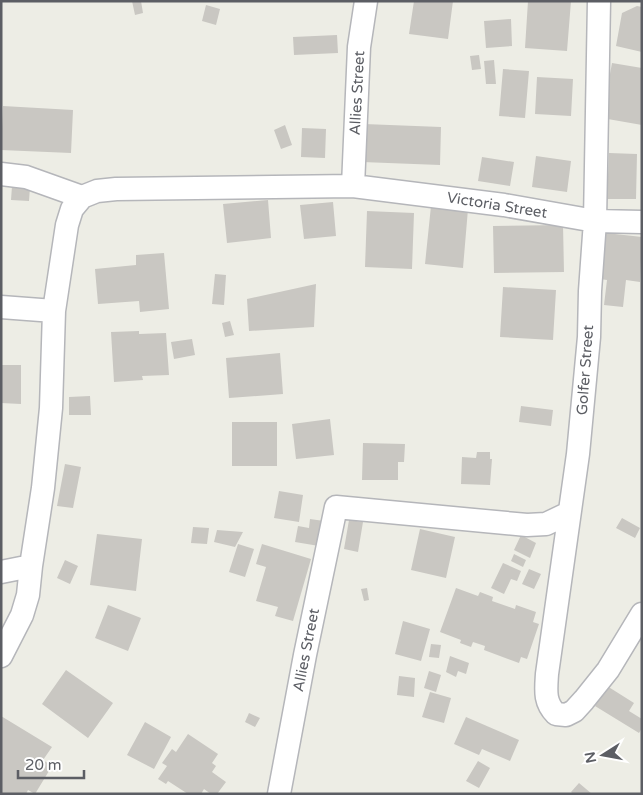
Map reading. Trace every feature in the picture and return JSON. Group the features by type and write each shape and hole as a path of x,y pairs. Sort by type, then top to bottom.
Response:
{"street":[{"name":"Allies Street","path":"353,186 359,47 366,1"},
{"name":"Golfer Street","path":"598,1 595,221 589,337 578,454 547,674 546,696 550,708 556,714 566,715 574,711 608,670 642,614"},
{"path":"1,174 26,177 82,197 72,209 67,224 54,311 51,408 43,488 28,595 22,615 1,656"},
{"name":"Victoria Street","path":"82,197 97,191 116,189 353,186 504,205 595,221 642,222"},
{"path":"1,307 54,311"},
{"name":"Allies Street","path":"279,794 336,506 528,525 546,524 569,513"},
{"path":"1,572 31,566"}],"building":[{"path":"132,1 141,1 143,13 135,15"},
{"path":"414,1 453,1 448,39 409,34"},
{"path":"528,1 571,1 567,51 525,48"},
{"path":"206,5 220,9 216,25 202,21"},
{"path":"637,6 642,7 642,52 616,46 622,13"},
{"path":"511,19 512,46 486,48 484,21"},
{"path":"337,35 338,53 294,55 293,37"},
{"path":"479,55 481,69 472,70 470,56"},
{"path":"494,60 496,84 486,84 484,61"},
{"path":"612,63 642,68 642,125 602,118"},
{"path":"503,69 529,71 525,118 499,116"},
{"path":"537,77 573,79 571,116 535,114"},
{"path":"3,106 73,110 71,153 1,150"},
{"path":"364,124 441,127 440,165 362,162"},
{"path":"285,125 292,145 281,149 274,130"},
{"path":"302,128 326,129 325,158 301,157"},
{"path":"609,153 637,154 636,199 607,199"},
{"path":"536,156 571,161 567,192 532,187"},
{"path":"482,157 514,162 510,186 478,181"},
{"path":"12,186 30,187 29,201 11,200"},
{"path":"268,200 271,238 227,243 223,204"},
{"path":"333,202 336,236 304,239 300,205"},
{"path":"431,206 468,209 463,268 425,264"},
{"path":"367,211 414,213 412,269 365,267"},
{"path":"563,225 564,272 494,273 493,226"},
{"path":"606,233 642,237 640,282 626,280 623,307 604,305 607,280 600,279"},
{"path":"164,253 169,309 140,312 139,301 98,304 95,269 136,265 136,255"},
{"path":"215,274 226,275 224,305 212,304"},
{"path":"316,284 314,327 249,331 247,299"},
{"path":"503,287 556,290 553,340 500,337"},
{"path":"230,321 234,335 225,337 222,323"},
{"path":"139,331 139,334 166,333 169,375 142,376 143,380 114,382 111,332"},
{"path":"192,339 195,355 174,359 171,342"},
{"path":"280,353 283,394 229,398 226,358"},
{"path":"1,365 21,365 21,404 1,403"},
{"path":"90,396 91,415 69,415 69,397"},
{"path":"521,406 553,410 551,426 519,422"},
{"path":"330,419 334,455 296,459 292,424"},
{"path":"232,422 277,422 277,466 232,466"},
{"path":"363,443 405,444 404,462 398,462 398,480 362,480"},
{"path":"477,452 490,452 490,459 492,459 490,485 461,484 462,457 476,458"},
{"path":"65,464 81,467 73,508 57,506"},
{"path":"279,491 303,495 299,522 274,518"},
{"path":"622,518 640,528 635,538 616,528"},
{"path":"310,519 324,521 319,546 295,542 298,526 309,528"},
{"path":"349,520 363,522 358,552 344,549"},
{"path":"193,527 209,528 207,544 191,543"},
{"path":"420,529 455,537 446,578 411,570"},
{"path":"217,530 243,532 235,547 214,542"},
{"path":"97,534 142,539 136,591 90,585"},
{"path":"521,535 536,543 530,558 514,550"},
{"path":"238,544 254,549 245,577 229,572"},
{"path":"262,544 311,559 293,621 275,616 278,607 256,601 266,567 256,564"},
{"path":"514,554 526,560 523,567 511,561"},
{"path":"65,560 78,566 70,584 57,578"},
{"path":"503,563 521,571 517,581 511,579 504,594 491,588"},
{"path":"529,569 541,574 534,589 522,584"},
{"path":"367,588 369,600 364,601 361,589"},
{"path":"456,588 478,596 480,592 493,597 492,601 515,609 516,605 536,612 533,622 539,624 527,659 521,657 519,663 484,650 485,646 473,642 471,647 460,643 461,640 440,632"},
{"path":"108,605 141,618 128,651 95,638"},
{"path":"403,621 430,629 421,661 395,654"},
{"path":"431,644 441,645 439,658 429,657"},
{"path":"450,656 469,663 466,674 458,671 456,677 446,672"},
{"path":"66,670 113,703 88,738 42,704"},
{"path":"429,671 441,675 436,692 424,688"},
{"path":"399,676 415,678 414,697 397,695"},
{"path":"607,686 634,703 629,711 642,719 642,728 639,733 595,706"},
{"path":"430,692 451,698 444,723 422,717"},
{"path":"249,713 260,718 255,727 245,722"},
{"path":"1,716 52,747 43,760 52,766 35,794 28,790 26,794 1,794"},
{"path":"466,717 519,740 510,761 482,749 479,755 454,744"},
{"path":"145,722 171,737 154,769 127,755"},
{"path":"188,734 218,754 212,763 216,766 212,772 226,782 217,794 211,794 204,789 201,794 188,794 168,781 166,784 158,779 167,766 162,763 172,749 176,752"},
{"path":"478,761 490,768 479,788 466,781"},
{"path":"579,783 592,794 573,794 571,792"}]}
